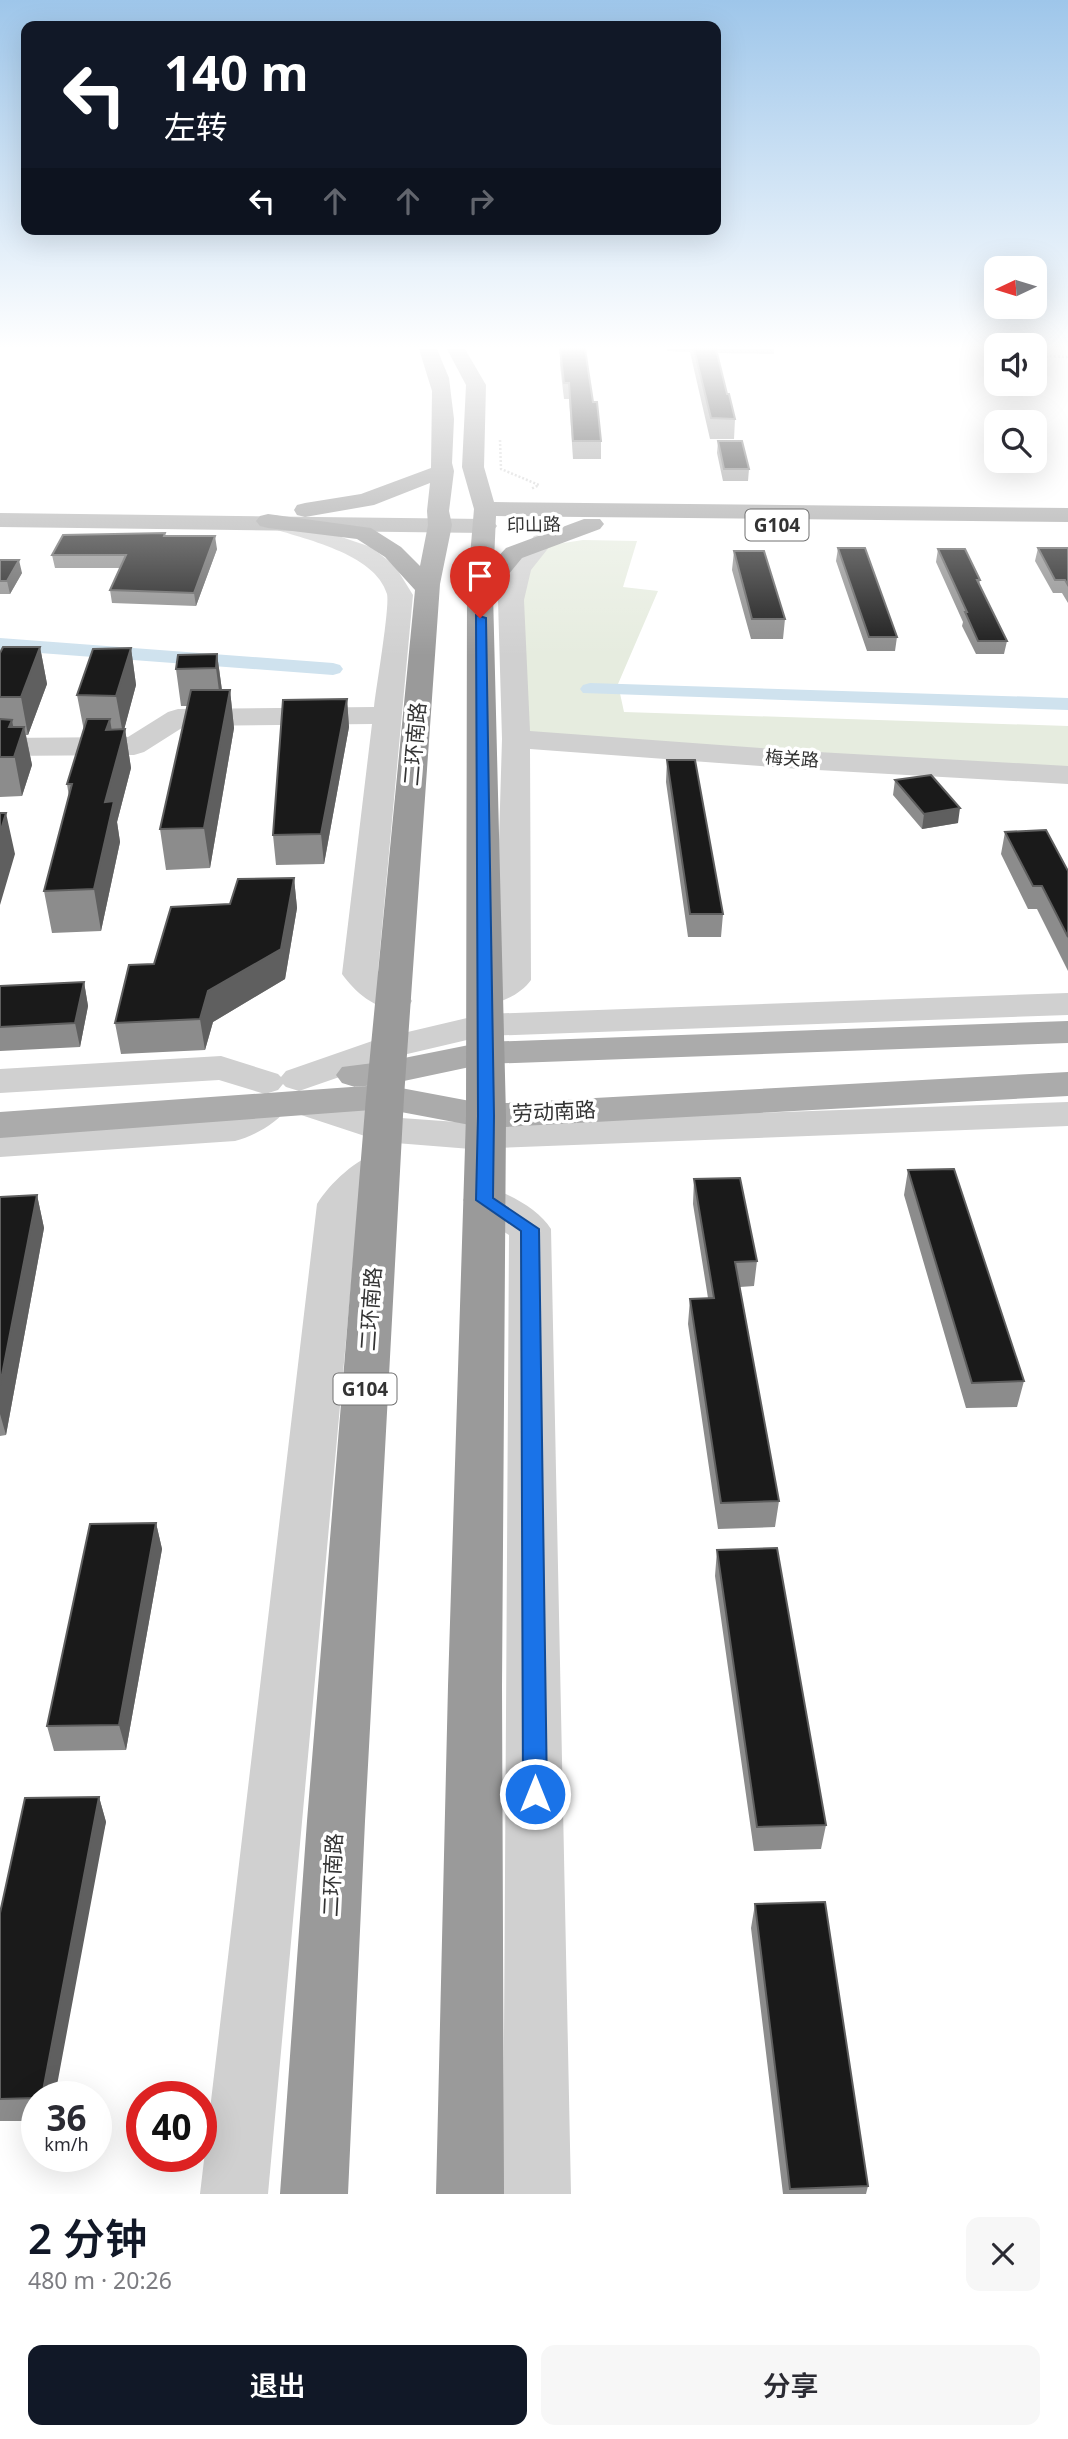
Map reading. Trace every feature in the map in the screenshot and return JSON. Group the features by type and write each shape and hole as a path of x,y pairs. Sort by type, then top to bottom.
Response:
{"highway":[{"name":"G104","path":"439,518 442,451"},
{"path":"470,2194 475,1686 486,1125 480,592 485,518 473,467 474,451"},
{"path":"473,467 512,487 590,517"},
{"path":"305,510 366,500 443,471"},
{"name":"印山路","path":"485,518 1068,514"},
{"path":"480,592 514,553 590,517"},
{"name":"印山路","path":"590,517 1068,527"},
{"name":"二环南路","path":"314,2194 336,1821 385,1102 428,589 439,518"},
{"path":"272,522 363,533 393,552 428,589"}],"main road":[{"name":"印山路","path":"0,509 305,510 439,518"},
{"name":"印山路","path":"0,520 272,522 485,518"},
{"path":"0,1100 285,1092 385,1102 484,1024 1068,1032"},
{"name":"劳动南路","path":"486,1125 1068,1084"},
{"path":"0,1125 285,1092"}],"street":[{"path":"272,522 363,552 386,570 400,595 360,974 394,1001"},
{"path":"484,1024 513,980 516,739 511,600 519,569 542,541"},
{"path":"0,747 134,746 178,718 264,715 388,716"},
{"name":"梅关路","path":"516,739 787,759 1068,775"},
{"path":"484,1024 1068,1004"},
{"path":"0,1081 221,1068 285,1092 385,1102 486,1125 1068,1114"},
{"path":"0,1144 235,1128 285,1092"},
{"path":"234,2194 338,1204 385,1102"},
{"path":"484,1200 530,1229 537,2194"}],"path":[{"path":"500,451 501,468 539,485 512,487"}],"shaded area":[{"path":"583,540 637,541 623,587 658,591 618,684 624,712 1068,726 1068,775 516,739 519,569 538,547"}],"building":[{"path":"720,451 745,451 749,469 724,469"},
{"path":"165,533 164,536 215,536 194,593 110,590 126,555 52,555 63,535"},
{"path":"838,548 865,548 897,637 869,637"},
{"path":"1038,548 1068,548 1068,585 1065,580 1055,580"},
{"path":"938,549 965,549 1007,641 978,641"},
{"path":"734,551 764,551 785,619 752,619"},
{"path":"0,560 19,560 7,581 0,581"},
{"path":"3,647 40,647 21,697 0,697 0,653"},
{"path":"131,648 116,696 77,695 93,649"},
{"path":"217,654 216,668 176,669 178,655"},
{"path":"191,690 230,690 204,828 160,829"},
{"path":"347,699 321,834 273,835 283,700"},
{"path":"0,719 12,720 9,727 24,727 14,757 0,757"},
{"path":"87,719 110,719 106,730 125,729 105,802 114,801 94,889 44,891 72,784 67,784"},
{"path":"667,760 695,760 723,914 690,914"},
{"path":"931,775 960,808 924,814 895,780"},
{"path":"0,813 6,813 0,833"},
{"path":"1046,830 1068,871 1068,937 1042,886 1033,886 1005,832"},
{"path":"294,878 281,949 208,991 200,1019 115,1023 129,965 154,964 171,907 230,904 238,879"},
{"path":"84,982 75,1023 0,1027 0,986"},
{"path":"954,1169 1024,1381 972,1383 908,1170"},
{"path":"740,1178 757,1261 735,1262 779,1501 721,1503 690,1299 714,1298 694,1179"},
{"path":"37,1195 0,1385 0,1197"},
{"path":"156,1523 119,1725 47,1726 90,1524"},
{"path":"777,1548 826,1825 757,1827 717,1550"},
{"path":"99,1797 45,2081 21,2081 21,2098 0,2099 0,1913 25,1798"},
{"path":"825,1902 868,2186 790,2189 755,1904"}],"waterway":[{"path":"0,644 333,669"},
{"path":"590,689 1068,704"}],"route":[{"path":"480,618 486,1116 484,1200 530,1229 535,1794"}]}
